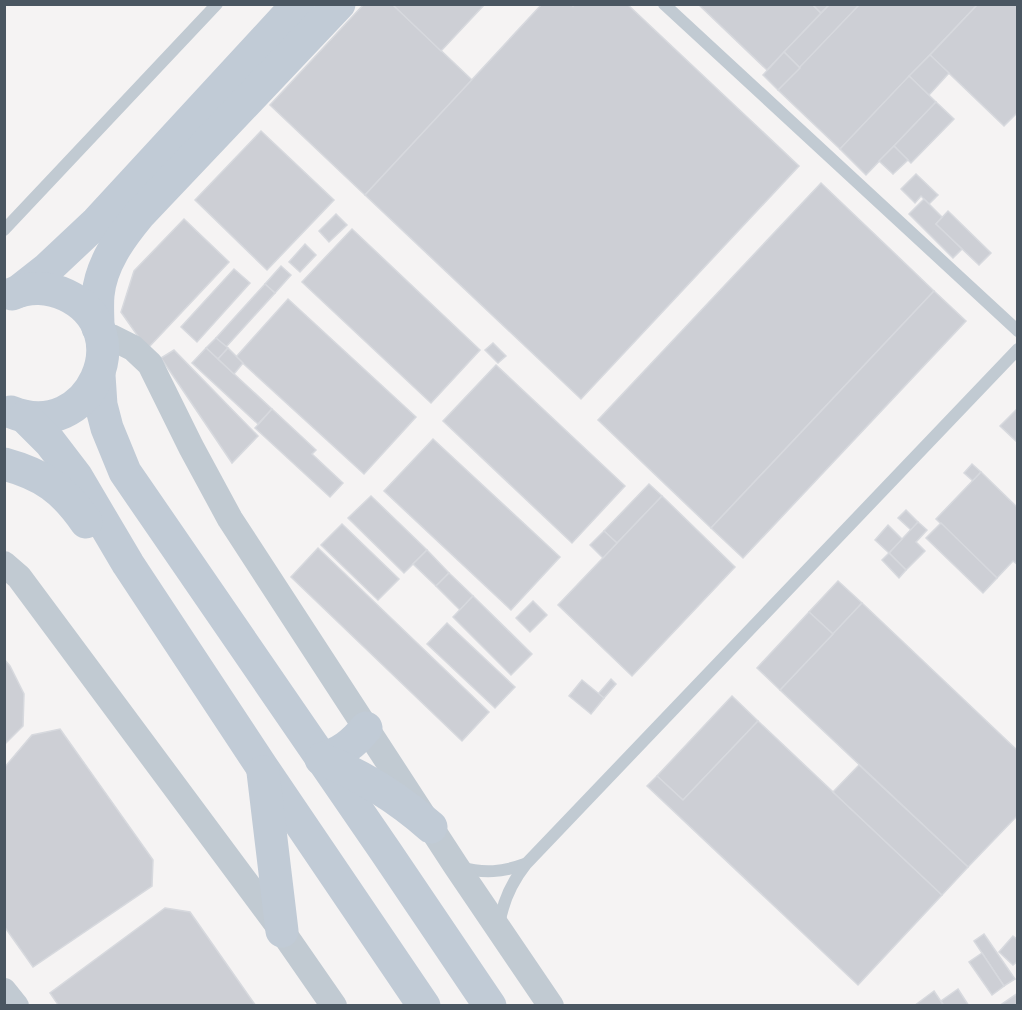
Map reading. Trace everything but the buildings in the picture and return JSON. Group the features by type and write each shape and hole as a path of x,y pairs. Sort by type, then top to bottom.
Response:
{"main road":[{"path":"12,294 46,269 97,222 298,4"},
{"path":"339,4 139,215 113,250 103,273 98,295 99,331 103,354 99,375 101,405 107,428 125,472 490,1005"},
{"path":"12,294 38,288 57,291 75,299 88,312 99,331"},
{"path":"12,413 48,417 69,410 87,395 99,375"},
{"path":"12,413 63,456 128,564 262,767 424,1005"},
{"path":"4,464 25,470 45,480 63,493 102,544 128,564"},
{"path":"321,759 347,748 366,728"},
{"path":"321,759 369,780 412,810 431,827"},
{"path":"262,767 282,931"}],"street":[{"path":"99,331 133,348 150,364 190,447 230,519 456,866 551,1005"},
{"path":"4,564 19,577 282,931 334,1005"},
{"path":"4,992 16,1005"}],"lane":[{"path":"4,230 217,4"},
{"path":"664,4 1017,332"},
{"path":"499,931 501,912 507,894 515,878 526,864 1017,349"},
{"path":"456,866 474,871 491,872 526,864"}]}
